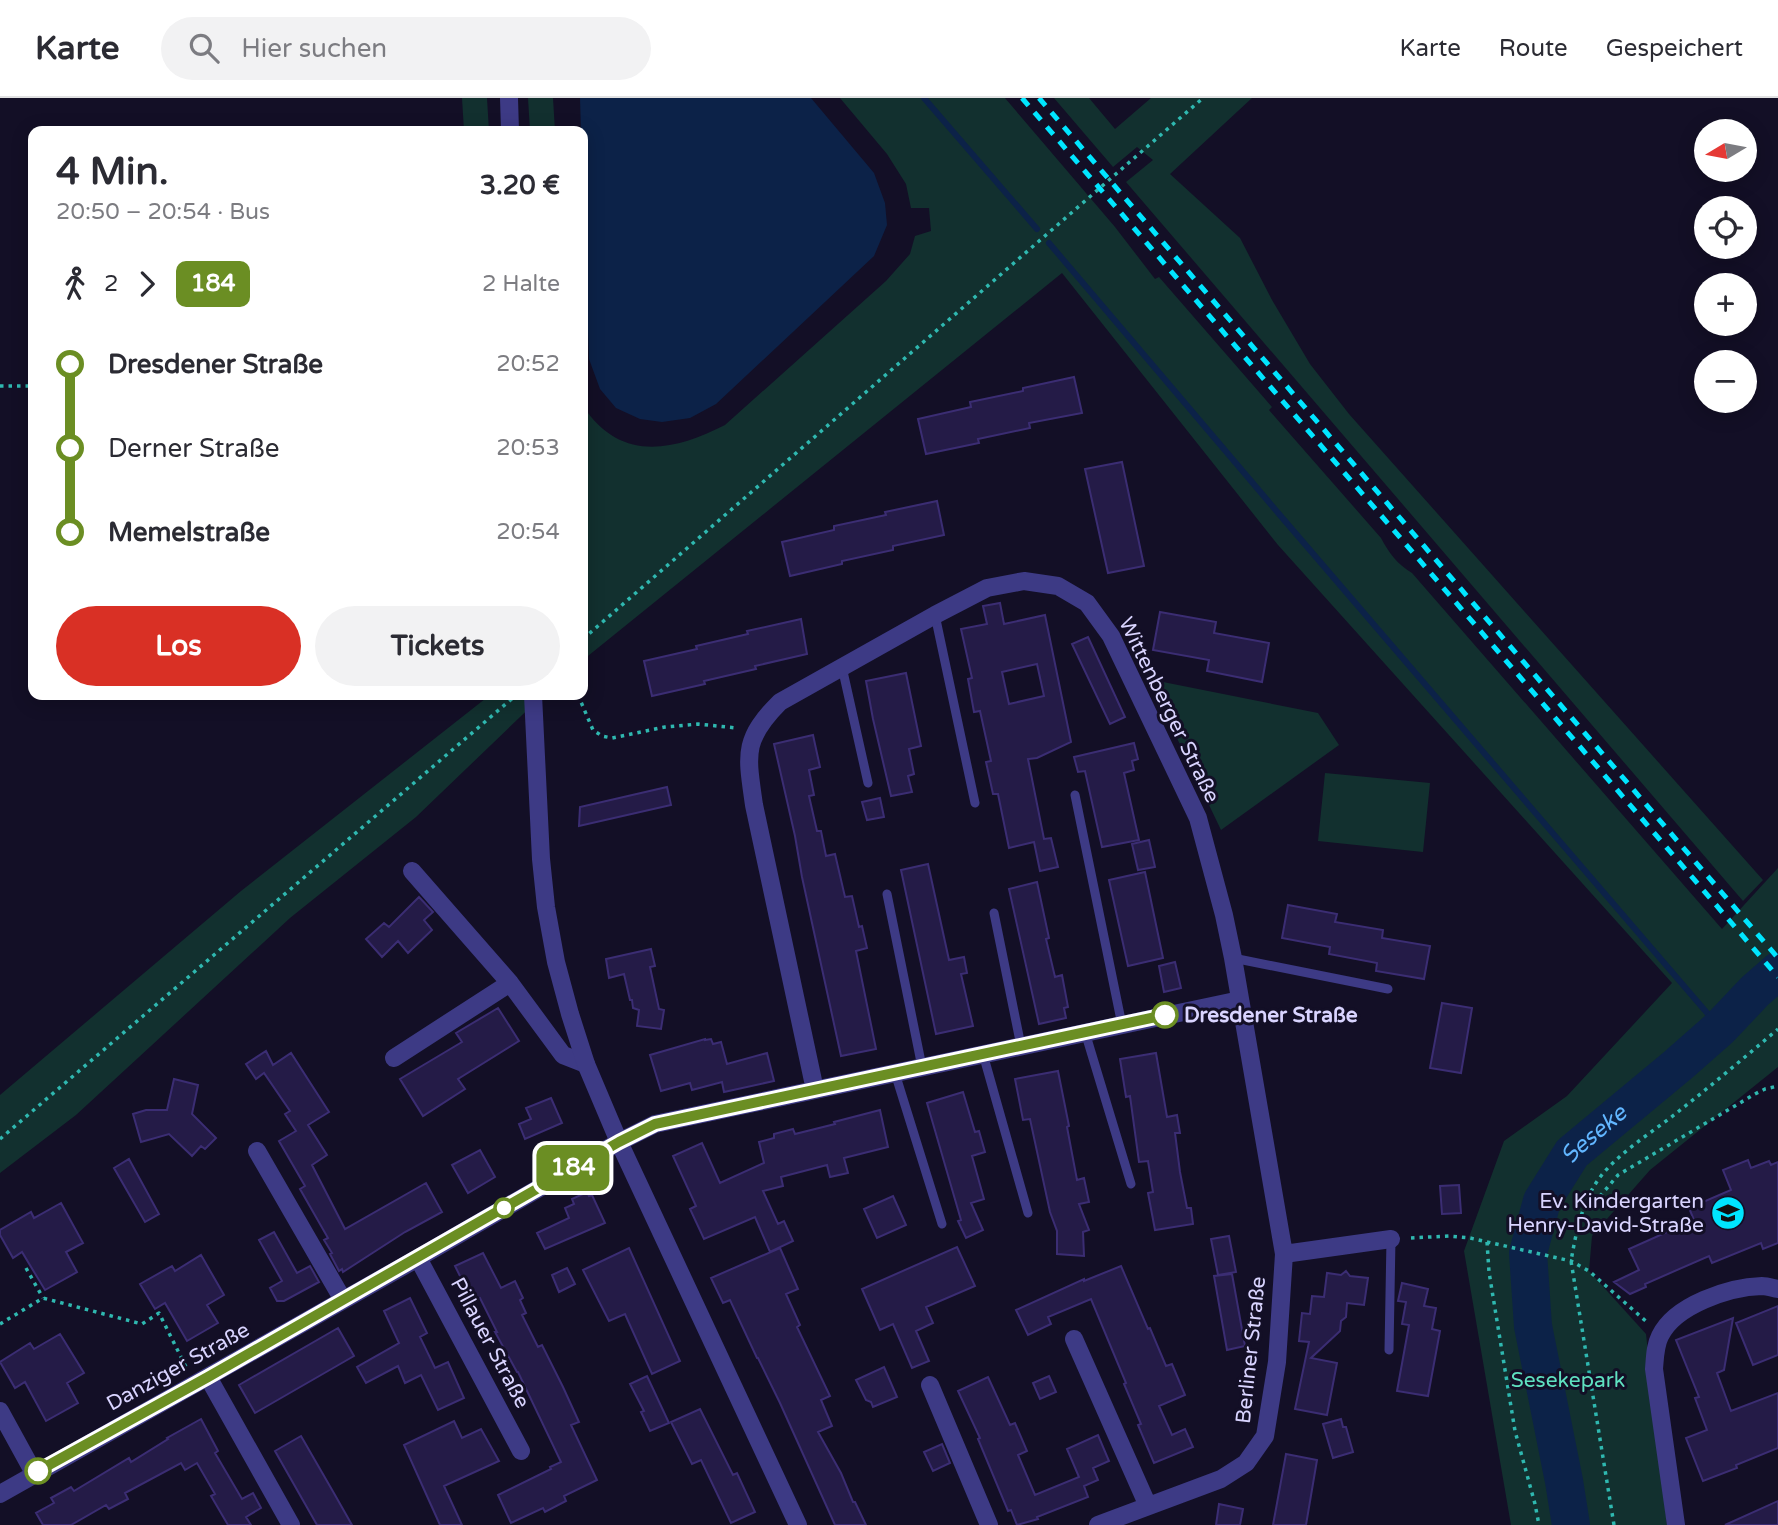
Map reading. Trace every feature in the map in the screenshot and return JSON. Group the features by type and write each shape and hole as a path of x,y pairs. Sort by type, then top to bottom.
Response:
{"street":[{"path":"509,98 510,126"},
{"name":"Wittenberger Straße","path":"815,1090 754,805 748,762 750,746 767,715 780,702 935,614 987,588 1024,581 1058,586 1087,604 1111,636 1198,818 1224,915 1240,1000"},
{"path":"533,700 546,907 560,975 586,1064 619,1142 798,1525"},
{"path":"412,871 510,983 563,1055 586,1064"},
{"path":"394,1058 510,983"},
{"path":"619,1142 655,1124 1240,1000"},
{"name":"Berliner Straße","path":"1098,1525 1221,1479 1246,1462 1265,1436 1276,1362 1284,1254 1240,1000"},
{"name":"Danziger Straße","path":"0,1493 619,1142"},
{"path":"257,1152 343,1300"},
{"name":"Berliner Straße","path":"1284,1254 1391,1239"},
{"name":"Pillauer Straße","path":"418,1258 521,1451"},
{"path":"1676,1525 1654,1368 1655,1351 1661,1335 1681,1312 1724,1292 1764,1286 1778,1289"},
{"path":"1074,1339 1148,1506"},
{"path":"202,1380 291,1525"},
{"path":"930,1384 989,1525"},
{"path":"0,1411 34,1473"}],"lane":[{"path":"935,614 975,803"},
{"path":"842,667 868,783"},
{"path":"1075,795 1122,1025"},
{"path":"887,894 922,1067"},
{"path":"994,913 1021,1046"},
{"path":"1233,958 1388,989"},
{"path":"1085,1032 1131,1184"},
{"path":"983,1054 1028,1213"},
{"path":"895,1073 942,1224"},
{"path":"1390,1350 1391,1239"}],"path":[{"path":"588,635 1203,98"},
{"path":"1,385 28,386"},
{"path":"0,1139 511,700"},
{"path":"580,700 593,730 612,738 665,727 698,724 757,730"},
{"path":"1614,1525 1570,1261 1577,1226 1591,1191 1618,1158 1778,1029"},
{"path":"1584,1208 1601,1195 1618,1175 1755,1094 1778,1086"},
{"path":"1391,1239 1449,1236 1570,1261 1589,1271 1661,1335"},
{"path":"1487,1242 1489,1272 1515,1431 1539,1525"},
{"path":"26,1268 43,1298 142,1324 159,1313 202,1380"},
{"path":"0,1324 43,1298"}],"green space":[{"path":"462,98 487,98 489,126 464,126"},
{"path":"528,98 553,98 555,126 530,126"},
{"name":"Sesekepark","path":"840,98 1005,98 1115,227 1155,279 1159,277 1272,407 1269,410 1381,538 1394,558 1412,573 1722,929 1778,868 1778,1067 1650,1170 1592,1236 1589,1271 1646,1334 1667,1525 1511,1525 1464,1251 1504,1141 1567,1096 1672,983 1278,545 1062,273 588,656 588,412 613,436 630,444 648,447 686,441 725,425 886,281 910,254 915,236 931,231 929,208 911,208 906,184 887,154"},
{"path":"1054,98 1089,98 1115,129 1151,98 1252,98 1170,174 1240,238 1272,300 1310,364 1349,414 1763,880 1743,901 1126,182 1153,160 1137,147 1113,167"},
{"path":"1163,682 1318,713 1339,745 1221,830 1153,688"},
{"path":"484,700 538,700 416,817 290,918 76,1115 0,1173 0,1095 241,891"},
{"path":"1325,773 1430,783 1423,852 1318,841"}],"water":[{"path":"580,98 811,98 874,173 885,203 887,225 874,256 716,404 690,418 662,422 640,419 616,408 600,389 589,359 588,126 581,126"}],"building":[{"path":"1074,377 1082,413 1029,423 1030,428 978,439 979,443 926,454 918,419 971,407 970,402"},
{"path":"1122,462 1144,566 1108,573 1085,469"},
{"path":"937,501 944,535 893,546 893,550 790,576 782,542 834,530 834,526 886,515 885,512"},
{"path":"1000,603 1004,624 1045,615 1071,742 1037,758 1028,759 1044,839 1051,838 1058,867 1040,871 1034,842 1009,848 998,794 993,794 986,762 991,761 980,711 974,712 968,679 972,678 961,629 987,624 983,606","holes":["1037,664 1044,696 1009,704 1002,672"]},
{"path":"1160,612 1216,622 1214,633 1269,643 1262,682 1207,671 1209,660 1153,650"},
{"path":"801,619 807,654 704,681 705,684 652,696 644,661 697,649 696,646 748,634 747,631"},
{"path":"1088,637 1125,717 1110,724 1072,644"},
{"path":"906,673 921,746 909,749 914,774 908,776 912,792 891,796 866,681"},
{"path":"813,735 820,767 809,770 814,795 809,796 826,856 835,854 845,897 852,896 859,927 862,926 867,948 856,951 876,1049 841,1056 774,744"},
{"path":"1134,743 1138,759 1132,761 1134,770 1124,773 1139,840 1102,847 1085,771 1078,772 1074,757"},
{"path":"667,787 671,805 579,826 580,807"},
{"path":"880,798 884,817 867,820 862,802"},
{"path":"1149,840 1155,867 1138,870 1132,844"},
{"path":"928,864 949,960 964,957 967,973 961,974 973,1026 936,1034 901,870"},
{"path":"1145,872 1163,958 1128,966 1109,880"},
{"path":"1037,882 1055,977 1062,975 1068,1007 1064,1008 1066,1018 1039,1024 1009,889"},
{"path":"419,897 433,912 424,920 432,930 408,953 398,941 382,957 366,939 384,923 389,927"},
{"path":"1288,905 1337,914 1335,922 1383,930 1382,938 1430,946 1424,979 1376,971 1377,963 1329,954 1330,947 1282,938"},
{"path":"651,949 655,966 650,967 659,1009 664,1010 661,1029 637,1026 639,1010 633,1008 624,974 609,978 606,959"},
{"path":"1175,962 1181,988 1164,992 1159,966"},
{"path":"1442,1003 1472,1008 1461,1073 1430,1068"},
{"path":"498,1008 519,1041 458,1079 465,1089 423,1116 400,1079 462,1042 456,1033"},
{"path":"711,1039 713,1044 721,1042 727,1064 767,1053 774,1081 724,1092 722,1082 692,1090 690,1083 661,1091 650,1055"},
{"path":"266,1051 273,1065 291,1053 329,1112 308,1125 327,1155 312,1165 345,1229 426,1183 442,1212 343,1272 342,1269 339,1271 324,1240 328,1238 300,1189 305,1186 279,1141 296,1131 285,1114 290,1111 264,1073 256,1079 246,1064"},
{"path":"1156,1053 1167,1117 1177,1115 1180,1133 1175,1133 1180,1172 1193,1224 1155,1230 1148,1193 1153,1192 1148,1161 1139,1162 1130,1096 1126,1097 1120,1059"},
{"path":"1058,1071 1077,1180 1084,1178 1089,1202 1079,1204 1089,1230 1083,1232 1084,1256 1057,1254 1057,1231 1050,1212 1030,1119 1023,1120 1015,1079"},
{"path":"174,1079 198,1085 192,1114 216,1138 205,1149 201,1146 192,1156 169,1134 141,1142 133,1114 146,1110 167,1110"},
{"path":"963,1092 975,1132 979,1131 985,1152 972,1156 984,1199 971,1203 983,1230 966,1238 958,1221 961,1220 927,1103"},
{"path":"551,1098 562,1123 525,1139 519,1124 531,1119 526,1108"},
{"path":"880,1110 888,1147 844,1158 848,1173 830,1177 827,1165 781,1177 783,1186 763,1191 778,1224 784,1221 793,1241 770,1252 755,1217 704,1239 690,1209 696,1206 673,1156 702,1143 720,1183 764,1163 759,1142 774,1138 774,1134 793,1129 795,1134"},
{"path":"480,1150 495,1177 468,1193 452,1165"},
{"path":"129,1159 159,1214 145,1222 114,1168"},
{"path":"1748,1160 1751,1168 1769,1161 1771,1165 1778,1162 1778,1243 1763,1249 1761,1243 1712,1263 1709,1256 1645,1284 1646,1287 1630,1294 1614,1282 1639,1270 1629,1249 1694,1220 1689,1208 1731,1190 1723,1170"},
{"path":"1459,1185 1461,1213 1442,1214 1440,1186"},
{"path":"587,1192 589,1196 592,1195 605,1223 545,1249 537,1233 569,1218 565,1208 574,1204 572,1199"},
{"path":"893,1196 906,1225 877,1238 864,1209"},
{"path":"61,1203 83,1243 66,1252 77,1272 45,1290 22,1252 13,1258 0,1235 0,1230 31,1212 34,1218"},
{"path":"274,1232 297,1273 310,1266 319,1282 284,1301 277,1301 270,1288 282,1281 259,1240"},
{"path":"1229,1236 1236,1272 1218,1275 1211,1239"},
{"path":"957,1247 975,1286 926,1307 933,1323 916,1331 929,1361 912,1368 893,1324 880,1330 862,1289"},
{"path":"629,1248 680,1361 652,1374 625,1314 609,1321 583,1270"},
{"path":"780,1248 798,1289 786,1294 800,1325 797,1327 830,1396 821,1400 832,1426 818,1432 866,1525 835,1525 730,1300 723,1303 711,1278"},
{"path":"483,1253 501,1288 515,1281 523,1298 520,1300 526,1313 522,1315 538,1347 542,1345 579,1422 571,1425 597,1480 564,1496 566,1501 545,1512 543,1508 511,1523 498,1495 561,1462 480,1298 470,1303 461,1285 464,1284 455,1266"},
{"path":"201,1255 224,1295 207,1305 218,1323 187,1341 165,1303 155,1309 140,1284 172,1266 175,1271"},
{"path":"1121,1266 1166,1366 1172,1364 1185,1395 1159,1406 1172,1435 1185,1429 1193,1447 1154,1463 1138,1425 1141,1424 1124,1384 1126,1383 1091,1299 1048,1317 1051,1324 1028,1335 1016,1310 1084,1279"},
{"path":"567,1268 575,1284 559,1292 552,1275"},
{"path":"1346,1271 1350,1276 1368,1278 1364,1305 1347,1303 1346,1317 1341,1321 1340,1331 1311,1358 1337,1363 1327,1415 1295,1409 1309,1342 1299,1341 1302,1313 1310,1314 1312,1296 1324,1297 1327,1273 1341,1275"},
{"path":"1232,1274 1245,1346 1227,1350 1214,1276"},
{"path":"1402,1283 1428,1289 1424,1306 1436,1308 1432,1329 1440,1331 1428,1396 1397,1391 1409,1325 1402,1324 1406,1302 1398,1301"},
{"path":"410,1298 427,1333 420,1337 435,1368 448,1362 464,1398 438,1410 421,1375 405,1383 398,1366 366,1383 357,1367 399,1343 384,1311"},
{"path":"1778,1306 1778,1355 1753,1365 1736,1323"},
{"path":"1733,1318 1724,1370 1717,1373 1731,1411 1778,1393 1778,1448 1703,1481 1686,1438 1707,1430 1695,1398 1699,1397 1676,1340"},
{"path":"338,1328 354,1356 255,1413 239,1385"},
{"path":"60,1334 84,1373 67,1383 78,1403 46,1421 25,1382 15,1388 0,1362 30,1343 34,1349"},
{"path":"884,1367 897,1397 873,1407 871,1402 866,1400 856,1380"},
{"path":"647,1376 669,1423 650,1431 641,1412 644,1411 630,1384"},
{"path":"1049,1376 1056,1392 1040,1399 1033,1383"},
{"path":"988,1377 1010,1425 1015,1423 1027,1451 1018,1455 1035,1495 1079,1477 1067,1449 1098,1435 1109,1461 1093,1468 1098,1480 1084,1486 1088,1497 1037,1517 1038,1519 1017,1525 1011,1510 1008,1511 978,1439 980,1438 958,1391"},
{"path":"700,1409 733,1475 737,1473 755,1512 731,1523 701,1460 692,1464 671,1422"},
{"path":"201,1419 218,1451 215,1453 242,1499 253,1493 261,1508 246,1517 251,1525 228,1525 211,1496 215,1494 197,1463 185,1470 181,1463 125,1493 128,1499 109,1509 106,1505 71,1525 43,1525 36,1513 54,1503 51,1498 71,1487 74,1491 129,1458 131,1462"},
{"path":"1341,1419 1353,1452 1333,1458 1323,1424"},
{"path":"454,1421 462,1438 481,1429 499,1461 444,1486 462,1525 440,1525 404,1445"},
{"path":"301,1436 352,1525 317,1525 275,1451"},
{"path":"942,1444 950,1463 933,1471 924,1452"},
{"path":"1286,1454 1317,1460 1306,1525 1273,1525"},
{"path":"1778,1501 1778,1525 1725,1525"},
{"path":"1219,1504 1243,1509 1240,1525 1216,1525"}],"waterway":[{"path":"924,98 1037,229"},
{"path":"1049,243 1720,1028"},
{"name":"Seseke","path":"1571,1525 1533,1326 1528,1253 1542,1201 1572,1153 1720,1028 1778,971"}],"railway":[{"path":"1022,98 1778,977"},
{"path":"1039,98 1778,958"}],"bus line":[{"name":"184","path":"38,1471 418,1258 636,1132 655,1124 1165,1015"}],"place":[{"name":"Dresdener Straße","path":"1165,1015"},
{"name":"Ev. Kindergarten Henry-David-Straße","path":"1728,1213"}]}
